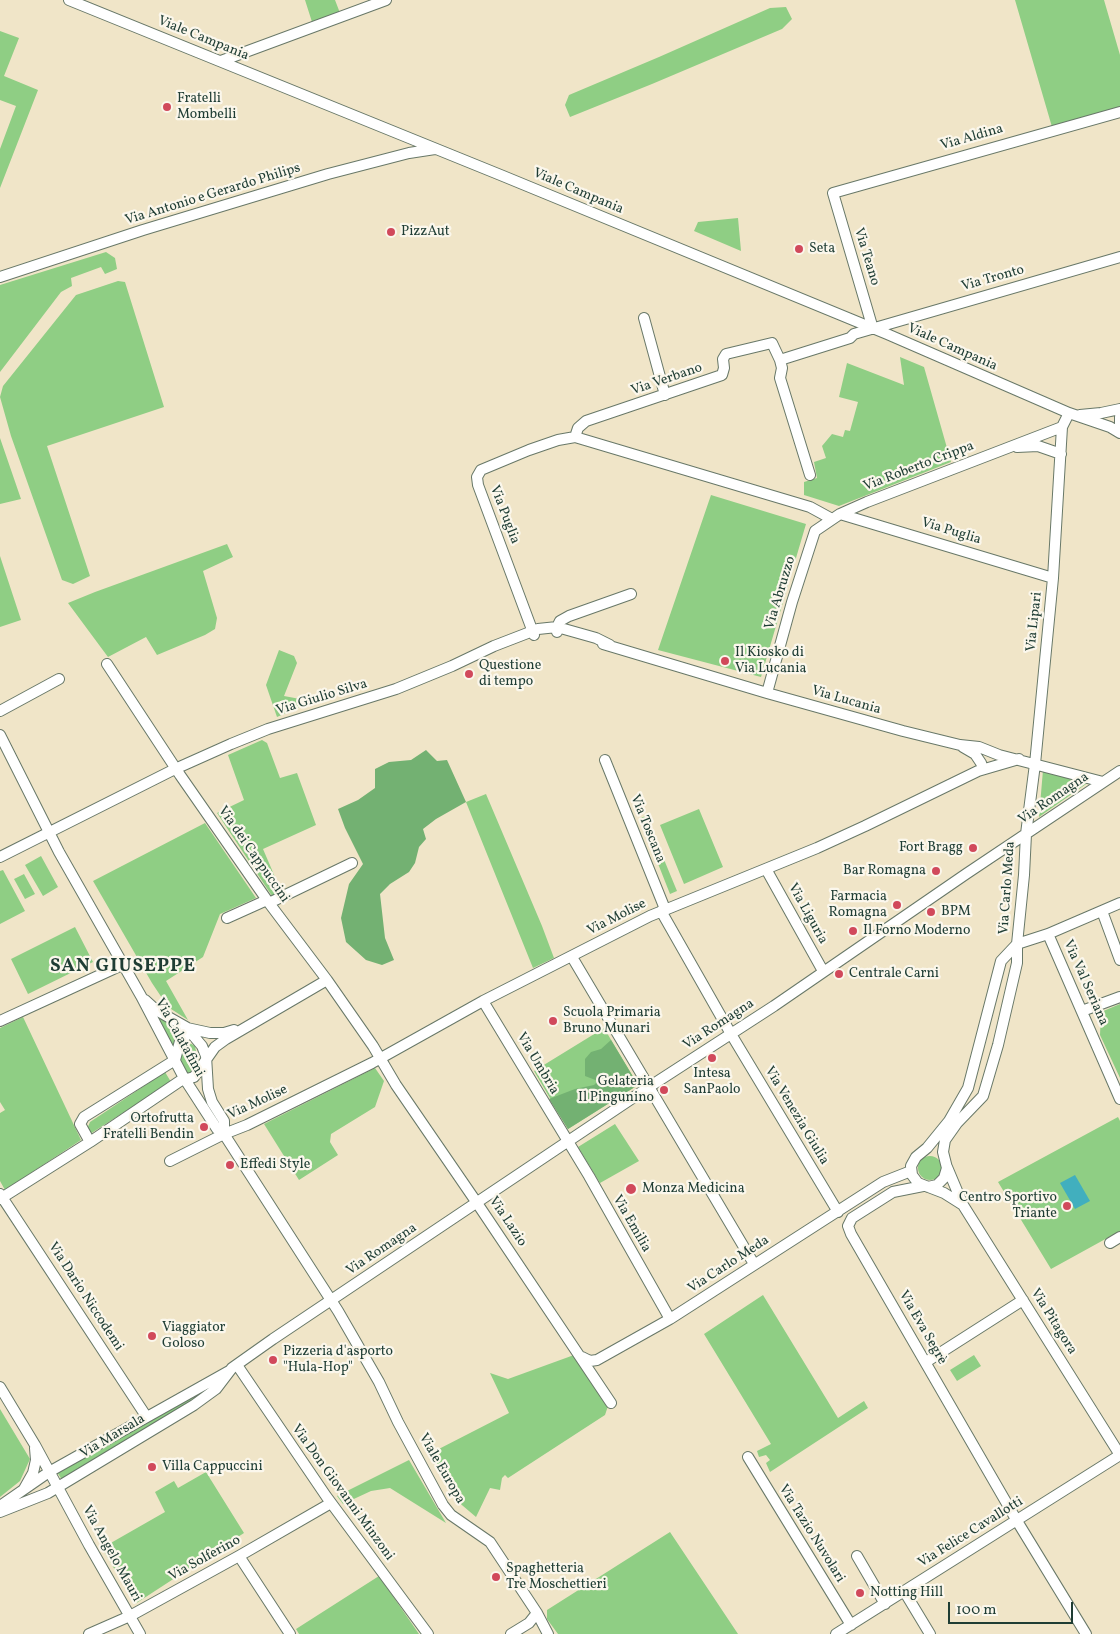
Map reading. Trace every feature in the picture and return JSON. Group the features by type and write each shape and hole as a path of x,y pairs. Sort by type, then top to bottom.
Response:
{"street":[{"name":"Viale Campania","path":"69,0 873,329 1071,414 1120,431"},
{"path":"221,62 386,0"},
{"name":"Via Aldina","path":"833,193 1120,112"},
{"name":"Via Antonio e Gerardo Philips","path":"0,277 143,230 328,174 409,153 436,149"},
{"name":"Via Teano","path":"833,193 873,329"},
{"name":"Via Tronto","path":"873,329 1120,256"},
{"path":"644,318 665,395"},
{"path":"810,475 780,378 782,368 780,360 873,329"},
{"name":"Via Verbano","path":"575,437 578,428 586,422 722,375 724,368 723,359 726,354 769,343 774,344 780,360"},
{"name":"Viale Campania","path":"1071,414 1101,413 1120,409"},
{"name":"Via Lipari","path":"1026,834 1035,764 1053,578 1062,427 1071,414"},
{"path":"1120,417 1120,431"},
{"name":"Via Roberto Crippa","path":"836,517 867,502 1062,427"},
{"name":"Via Puglia","path":"534,634 478,485 478,477 481,470 489,466 558,440 575,437 810,506 836,517 1053,578"},
{"name":"Via Roberto Crippa","path":"1009,448 1038,446 1060,454"},
{"name":"Via Abruzzo","path":"766,693 815,531 836,517"},
{"name":"Via Giulio Silva","path":"0,857 175,769 268,729 382,694 477,656 494,646 534,634 557,630 560,621 569,616 631,594"},
{"name":"Via Lucania","path":"557,630 596,638 610,645 766,693 903,731 960,745 979,747 1019,759"},
{"name":"Via dei Cappuccini","path":"107,664 175,769 268,901 327,980 373,1046 379,1059"},
{"path":"0,711 59,679"},
{"name":"Via Calatafimi","path":"0,735 50,833 184,1078 217,1129 224,1134 331,1301"},
{"name":"Via Lucania","path":"960,745 975,754 983,770"},
{"path":"1019,759 1103,782"},
{"name":"Via Molise","path":"170,1161 379,1059 483,1001 663,910 866,826 983,770 1019,759"},
{"name":"Via Toscana","path":"605,760 663,910 730,1034"},
{"name":"Via Romagna","path":"331,1301 1120,771"},
{"name":"Via Carlo Meda","path":"926,1186 936,1186 946,1174 943,1149 947,1137 957,1123 983,1096 998,1045 1018,963 1017,944 1026,834"},
{"path":"227,918 352,864"},
{"name":"Via Liguria","path":"766,869 823,972"},
{"name":"Via Carlo Meda","path":"886,1181 911,1171 912,1164 918,1155 949,1121 968,1088 1001,961 1017,944 1048,934 1120,903"},
{"path":"1102,911 1120,960"},
{"name":"Via Val Seriana","path":"1048,934 1120,1099"},
{"path":"572,957 754,1264"},
{"path":"0,1021 122,965"},
{"path":"1,1197 14,1191 90,1142 184,1078 196,1075 215,1047 249,1024 327,980"},
{"name":"Via Calatafimi","path":"139,993 156,1010 192,1030 202,1046 206,1059 208,1089 212,1102 224,1120 224,1134"},
{"path":"1082,1010 1120,997"},
{"name":"Via Umbria","path":"483,1001 568,1142"},
{"path":"90,1142 80,1124 84,1117 175,1060 180,1041 192,1030 224,1033 249,1024"},
{"name":"Via Venezia Giulia","path":"730,1034 838,1212"},
{"name":"Via Lazio","path":"379,1059 582,1357 611,1403"},
{"name":"Via Emilia","path":"568,1142 670,1319"},
{"path":"918,1155 928,1151 935,1152 941,1156 946,1164"},
{"name":"Via Carlo Meda","path":"582,1357 590,1361 597,1360 670,1319 886,1181 918,1155"},
{"name":"Via Pitagora","path":"946,1164 964,1205 1120,1455"},
{"path":"911,1171 914,1179 926,1186"},
{"name":"Via Pitagora","path":"926,1186 944,1192 964,1205"},
{"name":"Via Eva Segrè","path":"926,1186 893,1192 852,1218 848,1226 1018,1521 1086,1634"},
{"name":"Via Dario Niccodemi","path":"1,1197 146,1416"},
{"path":"1110,1243 1120,1238"},
{"path":"926,1362 1023,1300"},
{"name":"Via Marsala","path":"0,1506 49,1472 233,1368 331,1301"},
{"name":"Viale Europa","path":"331,1301 379,1382 398,1422 444,1505 451,1515 490,1542 537,1613 548,1634"},
{"name":"Via Marsala","path":"0,1512 48,1493 194,1404 216,1390 233,1368"},
{"name":"Via Don Giovanni Minzoni","path":"233,1368 428,1634"},
{"name":"Via Angelo Mauri","path":"0,1387 35,1445 140,1634"},
{"path":"24,1490 33,1473 36,1460 35,1445"},
{"name":"Via Felice Cavallotti","path":"836,1634 1120,1455"},
{"name":"Via Tazio Nuvolari","path":"748,1457 851,1625"},
{"name":"Via Solferino","path":"89,1634 130,1616 331,1503"},
{"path":"239,1556 290,1634"},
{"path":"857,1556 885,1604"},
{"path":"904,1591 930,1634"},
{"path":"511,1634 529,1623 537,1613"}],"green space":[{"path":"305,0 335,0 340,13 312,22"},
{"path":"1015,0 1104,0 1120,55 1120,108 1052,127"},
{"path":"786,7 792,19 782,29 570,117 565,105 569,95 770,8"},
{"path":"0,31 19,38 4,76 38,90 0,188 0,149 16,106 0,100"},
{"path":"738,218 741,251 694,231 698,222"},
{"path":"106,252 115,258 117,269 105,274 101,267 71,278 72,286 61,292 0,372 0,285"},
{"path":"118,281 125,282 164,407 47,446 90,576 73,584 62,580 11,436 0,397 3,386 76,295"},
{"path":"900,357 924,367 951,462 839,506 804,495 804,482 817,478 814,462 826,458 822,446 832,434 843,437 845,430 850,431 858,402 839,397 847,363 904,385"},
{"path":"0,438 21,499 0,504"},
{"path":"711,495 806,524 761,677 658,650"},
{"path":"227,544 233,557 203,571 217,618 215,629 157,655 146,637 108,657 68,603 95,592"},
{"path":"0,556 21,620 0,627"},
{"path":"279,650 294,656 297,663 284,696 300,699 302,706 277,717 266,685"},
{"path":"262,740 267,743 280,778 297,773 316,825 263,849 281,891 272,896 217,813 244,800 228,755"},
{"path":"426,750 437,761 447,760 466,802 436,819 423,829 426,839 419,847 415,863 409,872 390,884 380,894 385,938 394,960 382,965 366,960 346,942 341,918 349,884 363,864 338,809 358,800 375,788 375,769 389,762 411,760"},
{"path":"1043,770 1089,782 1039,817"},
{"path":"486,794 554,958 533,968 466,802"},
{"path":"699,809 723,867 684,884 660,825"},
{"path":"646,816 677,891 670,894 640,818"},
{"path":"205,823 256,898 220,914 203,957 166,981 188,1020 168,1007 93,881"},
{"path":"41,856 58,887 43,896 25,865"},
{"path":"3,870 25,911 0,924 0,871"},
{"path":"24,874 35,894 25,899 14,879"},
{"path":"75,927 93,962 28,994 11,959"},
{"path":"1120,1004 1120,1078 1100,1035 1101,1012"},
{"path":"153,1012 185,1031 173,1047"},
{"path":"23,1017 81,1140 5,1190 0,1181 0,1113 5,1110 0,1102 0,1028"},
{"path":"604,1028 638,1085 568,1129 534,1071"},
{"path":"611,1040 638,1085 568,1129 549,1099 575,1089 594,1085 598,1081 585,1076 585,1059 591,1052 601,1049"},
{"path":"188,1042 195,1046 198,1062 198,1066 190,1074 186,1073 181,1060 184,1044"},
{"path":"375,1068 384,1081 375,1107 331,1134 330,1142 338,1155 299,1180 264,1124"},
{"path":"165,1072 171,1082 90,1134 87,1129 90,1122"},
{"name":"Centro Sportivo Triante","path":"1118,1117 1120,1121 1120,1231 1051,1269 998,1182"},
{"path":"615,1124 639,1161 600,1183 578,1147"},
{"path":"930,1156 939,1159 942,1168 939,1177 930,1180 921,1177 918,1168 921,1159"},
{"path":"763,1295 838,1418 864,1401 868,1408 770,1472 766,1463 770,1460 766,1455 759,1457 757,1451 771,1444 704,1334"},
{"path":"574,1355 608,1406 605,1415 508,1478 505,1475 502,1478 500,1490 490,1488 476,1517 456,1500 431,1453 509,1413 490,1373 508,1379"},
{"path":"974,1355 981,1366 957,1381 950,1370"},
{"path":"196,1395 197,1398 62,1480 57,1472"},
{"path":"0,1409 30,1459 20,1481 0,1497"},
{"path":"409,1460 446,1523 390,1488 371,1491 343,1504 337,1496"},
{"path":"206,1472 244,1533 135,1604 102,1548 165,1512 155,1492 174,1481 178,1488"},
{"path":"670,1532 738,1634 558,1634 547,1619 547,1610"},
{"path":"379,1576 419,1634 299,1634 296,1629"}],"water":[{"path":"1075,1175 1090,1201 1075,1209 1060,1183"}],"place":[{"name":"Fratelli Mombelli","path":"167,107"},
{"name":"PizzAut","path":"391,232"},
{"name":"Seta","path":"799,249"},
{"name":"Il Kiosko di Via Lucania","path":"725,661"},
{"name":"Questione di tempo","path":"469,674"},
{"name":"Fort Bragg","path":"973,848"},
{"name":"Bar Romagna","path":"936,871"},
{"name":"Farmacia Romagna","path":"897,905"},
{"name":"BPM","path":"931,912"},
{"name":"Il Forno Moderno","path":"853,931"},
{"name":"Centrale Carni","path":"839,974"},
{"name":"Scuola Primaria Bruno Munari","path":"553,1021"},
{"name":"Intesa SanPaolo","path":"712,1058"},
{"name":"Gelateria Il Pingunino","path":"664,1090"},
{"name":"Ortofrutta Fratelli Bendin","path":"204,1127"},
{"name":"Effedi Style","path":"230,1165"},
{"name":"Monza Medicina","path":"631,1189"},
{"name":"Centro Sportivo Triante","path":"1067,1206"},
{"name":"Viaggiator Goloso","path":"152,1336"},
{"name":"Pizzeria d'asporto \"Hula-Hop\"","path":"273,1360"},
{"name":"Villa Cappuccini","path":"152,1467"},
{"name":"Spaghetteria Tre Moschettieri","path":"496,1577"},
{"name":"Notting Hill","path":"860,1593"}],"district":[{"name":"SAN GIUSEPPE","path":"123,968"}]}
